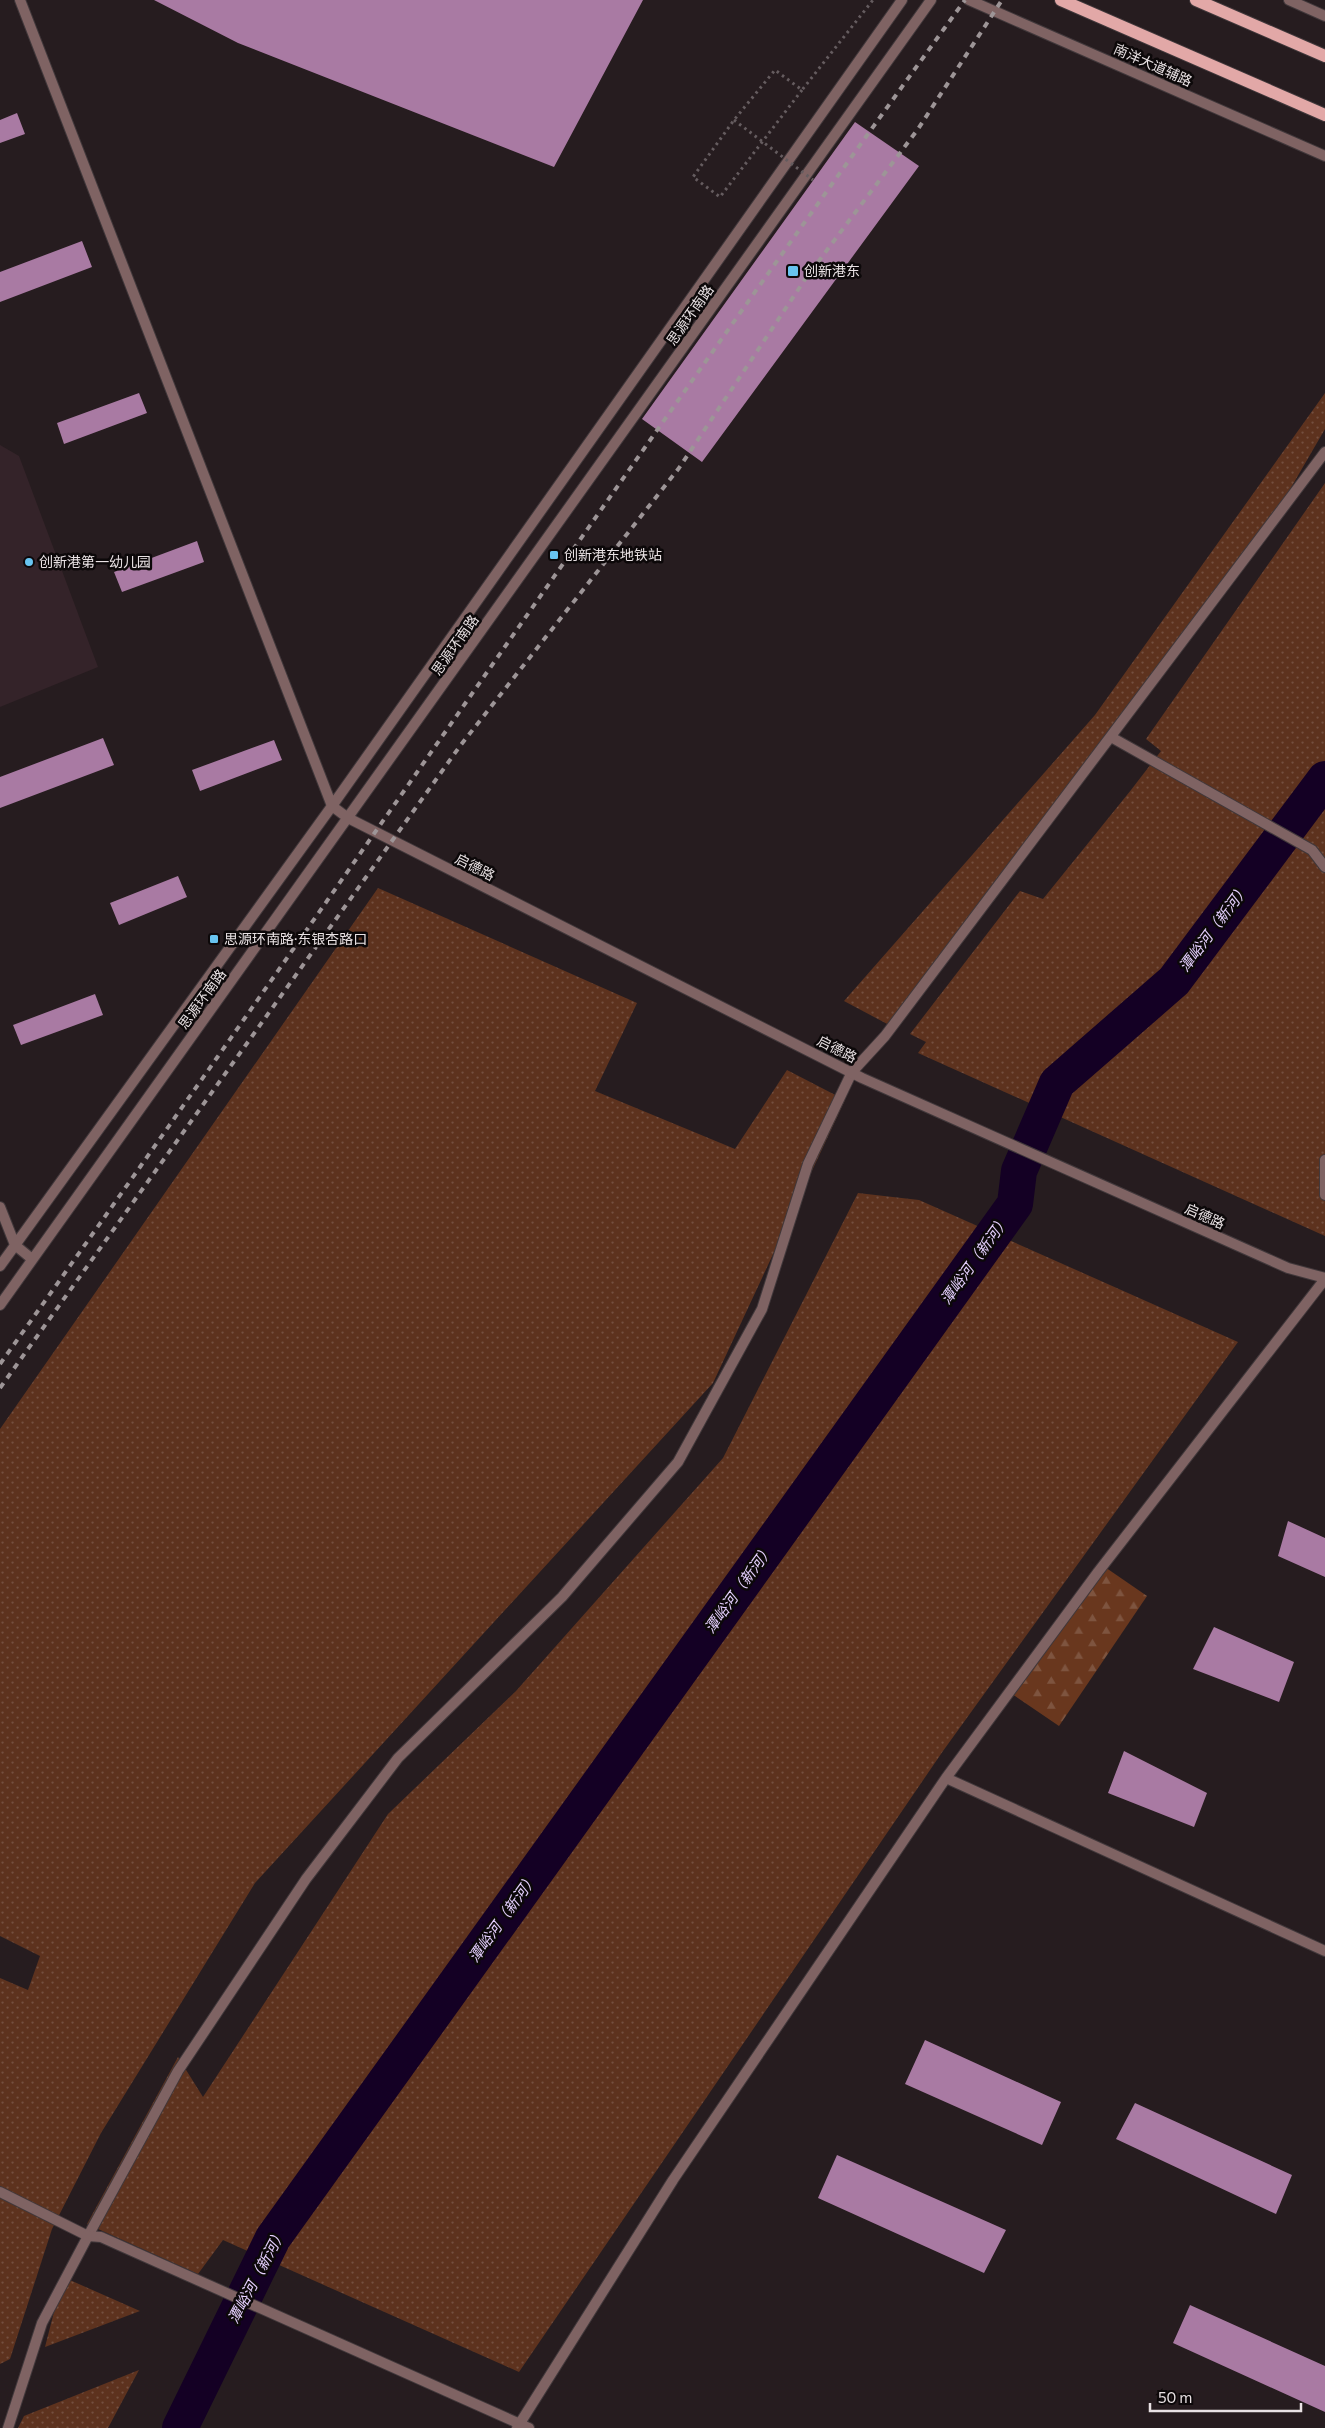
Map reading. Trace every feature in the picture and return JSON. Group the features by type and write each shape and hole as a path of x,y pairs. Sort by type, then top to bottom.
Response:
{"main road":[{"path":"1061,0 1325,115"},
{"path":"1196,0 1325,56"}],"street":[{"path":"20,0 332,806"},
{"name":"思源环南路","path":"0,1266 332,806 902,0"},
{"name":"思源环南路","path":"0,1304 931,0"},
{"name":"南洋大道辅路","path":"969,0 1325,156"},
{"path":"1289,0 1325,16"},
{"path":"8,2428 42,2323 178,2070 306,1879 392,1765 562,1597 678,1462 762,1309 808,1164 852,1072 885,1036 1325,452"},
{"path":"1111,737 1312,850 1325,867"},
{"name":"启德路","path":"332,806 348,818 862,1078 1288,1268 1325,1279"},
{"path":"1325,1160 1325,1194"},
{"path":"0,1207 15,1245 32,1259"},
{"path":"0,2192 88,2236 101,2237 522,2427 673,2180 946,1778 1098,1572 1325,1279"},
{"path":"946,1778 1325,1951"}],"path":[{"path":"802,90 775,70 734,120 693,177 720,197 873,0"},
{"path":"734,120 813,180"}],"shaded area":[{"path":"1325,393 1325,429 1249,560 891,1026 844,1001 1095,715"},
{"name":"创新港第一幼儿园","path":"0,445 19,456 98,667 0,707"},
{"path":"1325,483 1325,1236 918,1053 926,1042 910,1034 1020,891 1043,899 1161,751 1146,739"},
{"path":"378,888 637,1003 595,1091 735,1149 787,1070 845,1100 713,1383 255,1883 101,2133 52,2229 10,2359 0,2364 0,1978 28,1990 40,1956 0,1936 0,1429"},
{"path":"858,1193 919,1200 1238,1342 943,1751 519,2372 223,2240 198,2274 87,2224 178,2057 203,2097 388,1814 516,1691 723,1458"},
{"path":"63,2277 140,2311 45,2347"},
{"path":"139,2370 108,2428 18,2428 24,2416"}],"green space":[{"path":"1099,1563 1147,1596 1059,1726 1009,1692"}],"building":[{"path":"154,0 643,0 554,167 238,43"},
{"path":"17,113 25,134 0,143 0,120"},
{"name":"创新港东","path":"855,122 919,166 702,462 642,419"},
{"path":"82,241 92,267 0,302 0,272"},
{"path":"139,393 147,413 64,444 57,423"},
{"path":"197,541 204,562 122,592 114,572"},
{"path":"103,738 114,765 0,808 0,777"},
{"path":"274,740 282,760 200,791 192,770"},
{"path":"178,876 187,897 119,925 110,903"},
{"path":"95,994 103,1015 21,1045 13,1025"},
{"path":"1288,1521 1325,1538 1325,1577 1278,1556"},
{"path":"1214,1627 1294,1662 1279,1702 1193,1669"},
{"path":"1124,1751 1207,1793 1194,1827 1108,1793"},
{"path":"925,2040 1061,2102 1042,2145 905,2084"},
{"path":"1135,2103 1292,2175 1276,2214 1116,2139"},
{"path":"837,2155 1006,2230 984,2273 818,2198"},
{"path":"1190,2305 1325,2366 1325,2412 1173,2343"}],"waterway":[{"name":"潭峪河（新河）","path":"180,2428 273,2238 1015,1204 1019,1171 1057,1083 1174,981 1325,779"}],"railway":[{"path":"0,1364 721,339 965,0"},
{"path":"0,1388 460,746 679,468 806,278 918,129 1002,0"}],"place":[{"name":"创新港东","path":"793,271"},
{"name":"创新港东地铁站","path":"554,555"},
{"name":"创新港第一幼儿园","path":"29,562"},
{"name":"思源环南路·东银杏路口","path":"214,939"}]}
